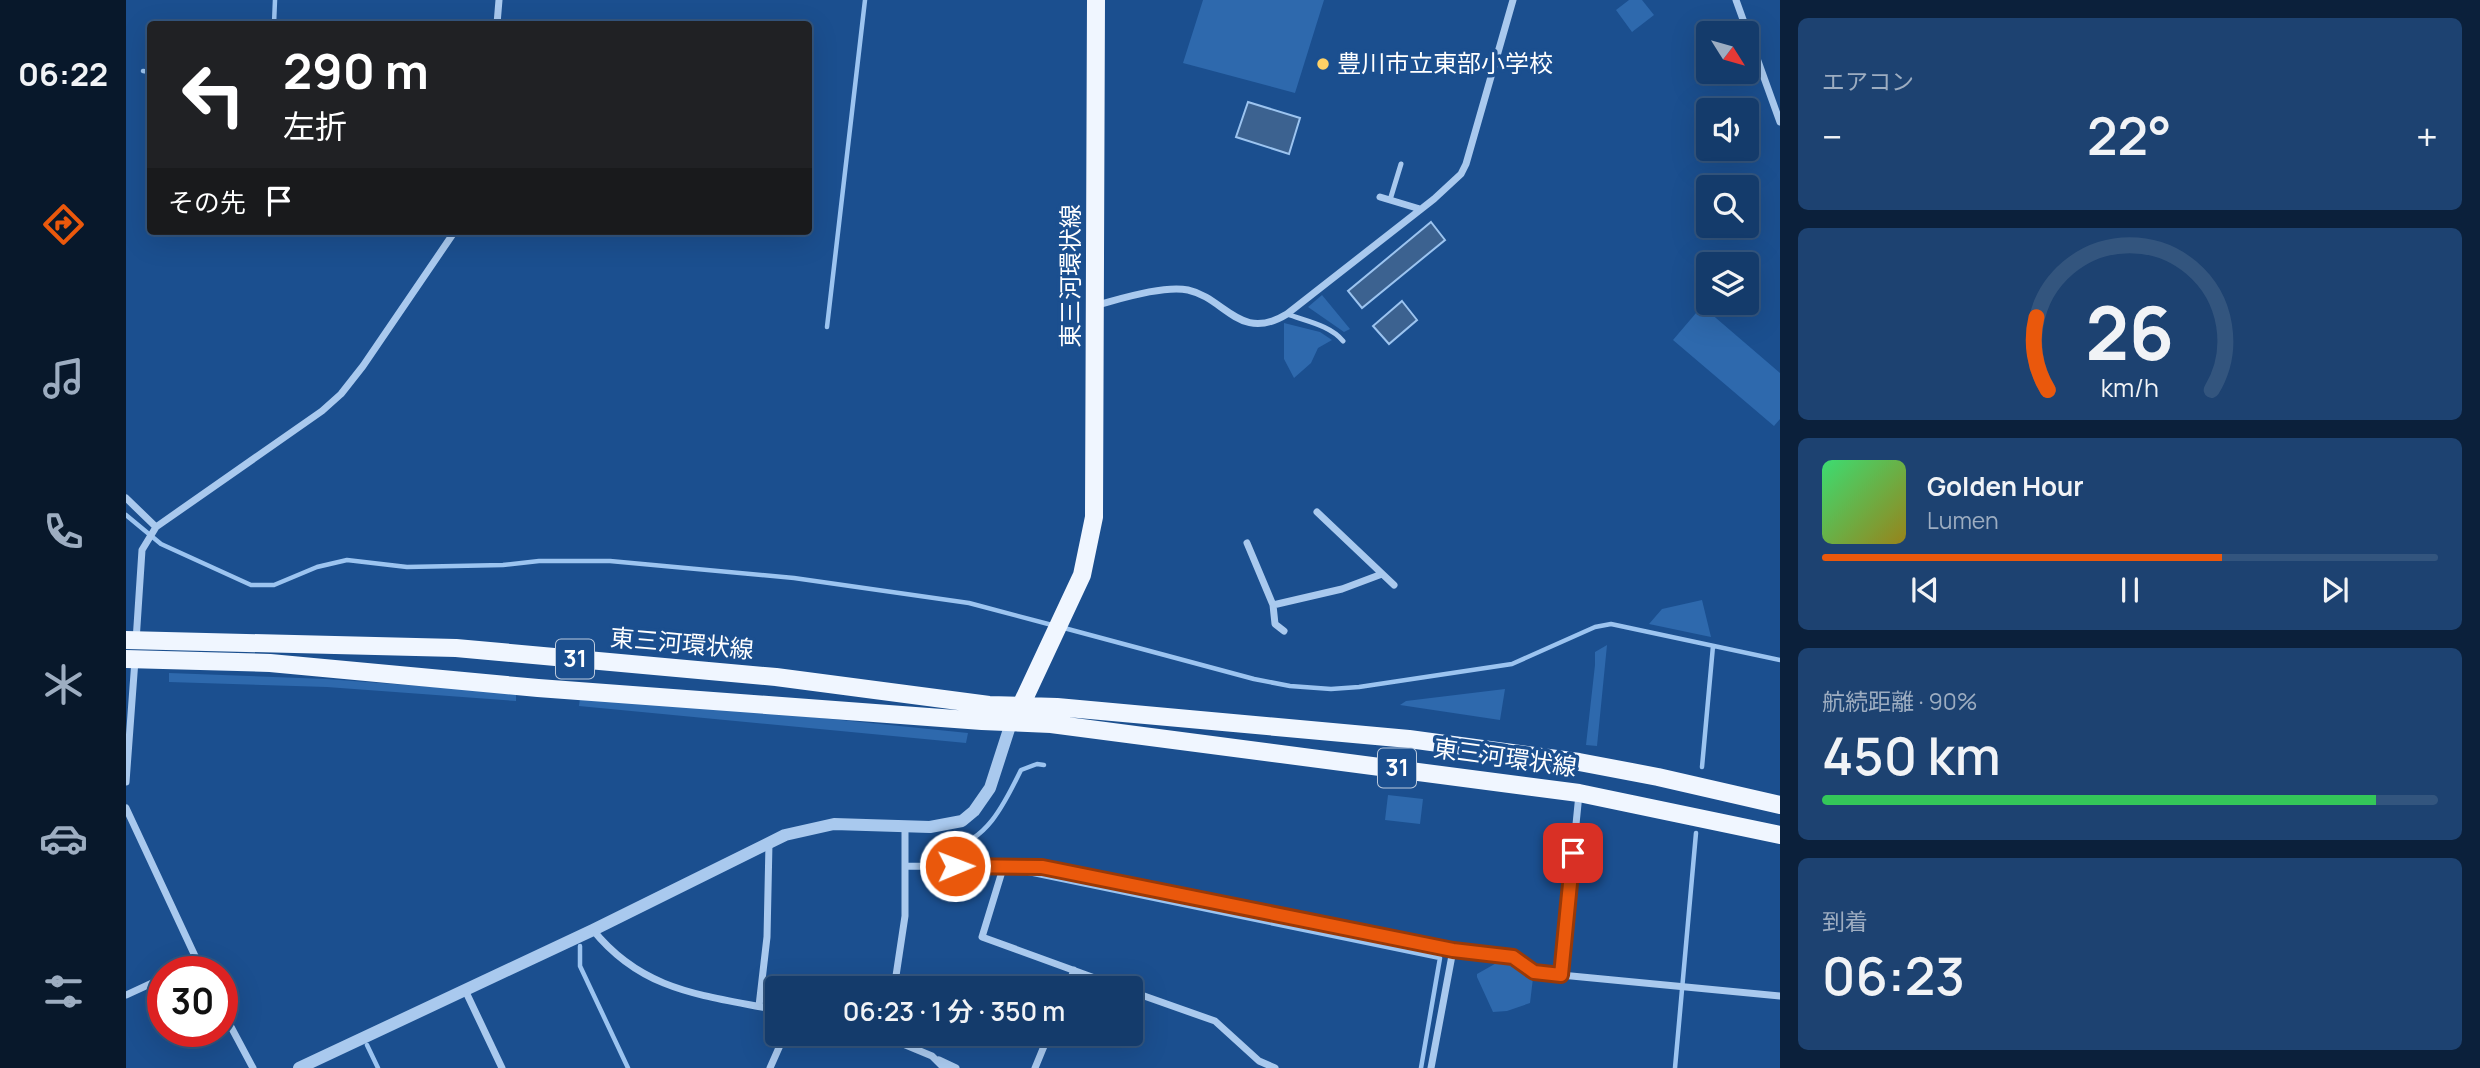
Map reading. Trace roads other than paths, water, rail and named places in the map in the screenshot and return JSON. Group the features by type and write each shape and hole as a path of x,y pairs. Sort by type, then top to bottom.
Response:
{"main road":[{"name":"東三河環状線","path":"1011,723 1022,705 1082,575 1094,517 1096,0"},
{"name":"東三河環状線","path":"131,649 456,649 776,677 989,705 1022,705 1189,718 1409,739 1578,762 1780,805"},
{"name":"東三河環状線","path":"131,649 538,688 1051,724 1579,793 1780,835"}],"street":[{"path":"497,21 499,0"},
{"path":"1095,306 1168,290 1187,290 1201,295 1226,313 1246,322 1265,324 1275,322 1287,314 1420,209 1452,182 1466,164 1513,0"},
{"path":"1736,0 1780,122"},
{"path":"1380,197 1420,209"},
{"path":"126,782 131,649 142,550 146,541 156,527 322,411 341,394 438,260 453,235"},
{"path":"126,498 156,527"},
{"path":"1317,512 1394,585"},
{"path":"1247,543 1273,605 1275,624 1284,631"},
{"path":"1273,605 1342,589 1382,574"},
{"path":"299,1068 593,930 785,835 825,825 847,823 930,827 954,824 974,811 989,788 1011,723"},
{"path":"1561,975 1579,793"},
{"path":"126,808 195,956"},
{"path":"896,976 905,916 905,826"},
{"path":"759,1006 767,937 769,843"},
{"path":"1004,865 982,937 1090,976"},
{"path":"906,866 1042,867 1453,950 1513,957 1534,972 1780,996"},
{"path":"593,930 609,950 654,980 690,992 765,1007"},
{"path":"1431,1068 1453,950"},
{"path":"1072,976 1074,970"},
{"path":"126,995 147,985"},
{"path":"465,990 502,1068"},
{"path":"1143,996 1215,1021 1259,1061 1275,1068"},
{"path":"238,1040 253,1068"},
{"path":"770,1068 780,1046"},
{"path":"909,1046 956,1068"},
{"path":"1035,1068 1044,1046"},
{"path":"932,1056 944,1068"}],"lane":[{"path":"1390,200 1401,164"},
{"path":"1287,314 1323,327 1343,341"}],"waterway":[{"path":"274,21 275,0"},
{"path":"827,327 865,0"},
{"path":"143,71 147,72"},
{"path":"126,515 161,544 251,585 274,585 317,567 347,560 407,567 610,561 794,578 969,603 1052,625"},
{"path":"1064,628 1254,679 1290,686 1331,689 1512,664 1595,627 1611,624 1780,660"},
{"path":"1702,767 1713,646"},
{"path":"949,853 951,847 975,837 994,818 1021,770 1037,764 1044,765"},
{"path":"1675,1068 1696,833"},
{"path":"1029,873 1440,958 1421,1068"},
{"path":"580,946 580,966 628,1068"},
{"path":"367,1045 378,1068"}],"place":[{"name":"豊川市立東部小学校","path":"1323,64"}]}
